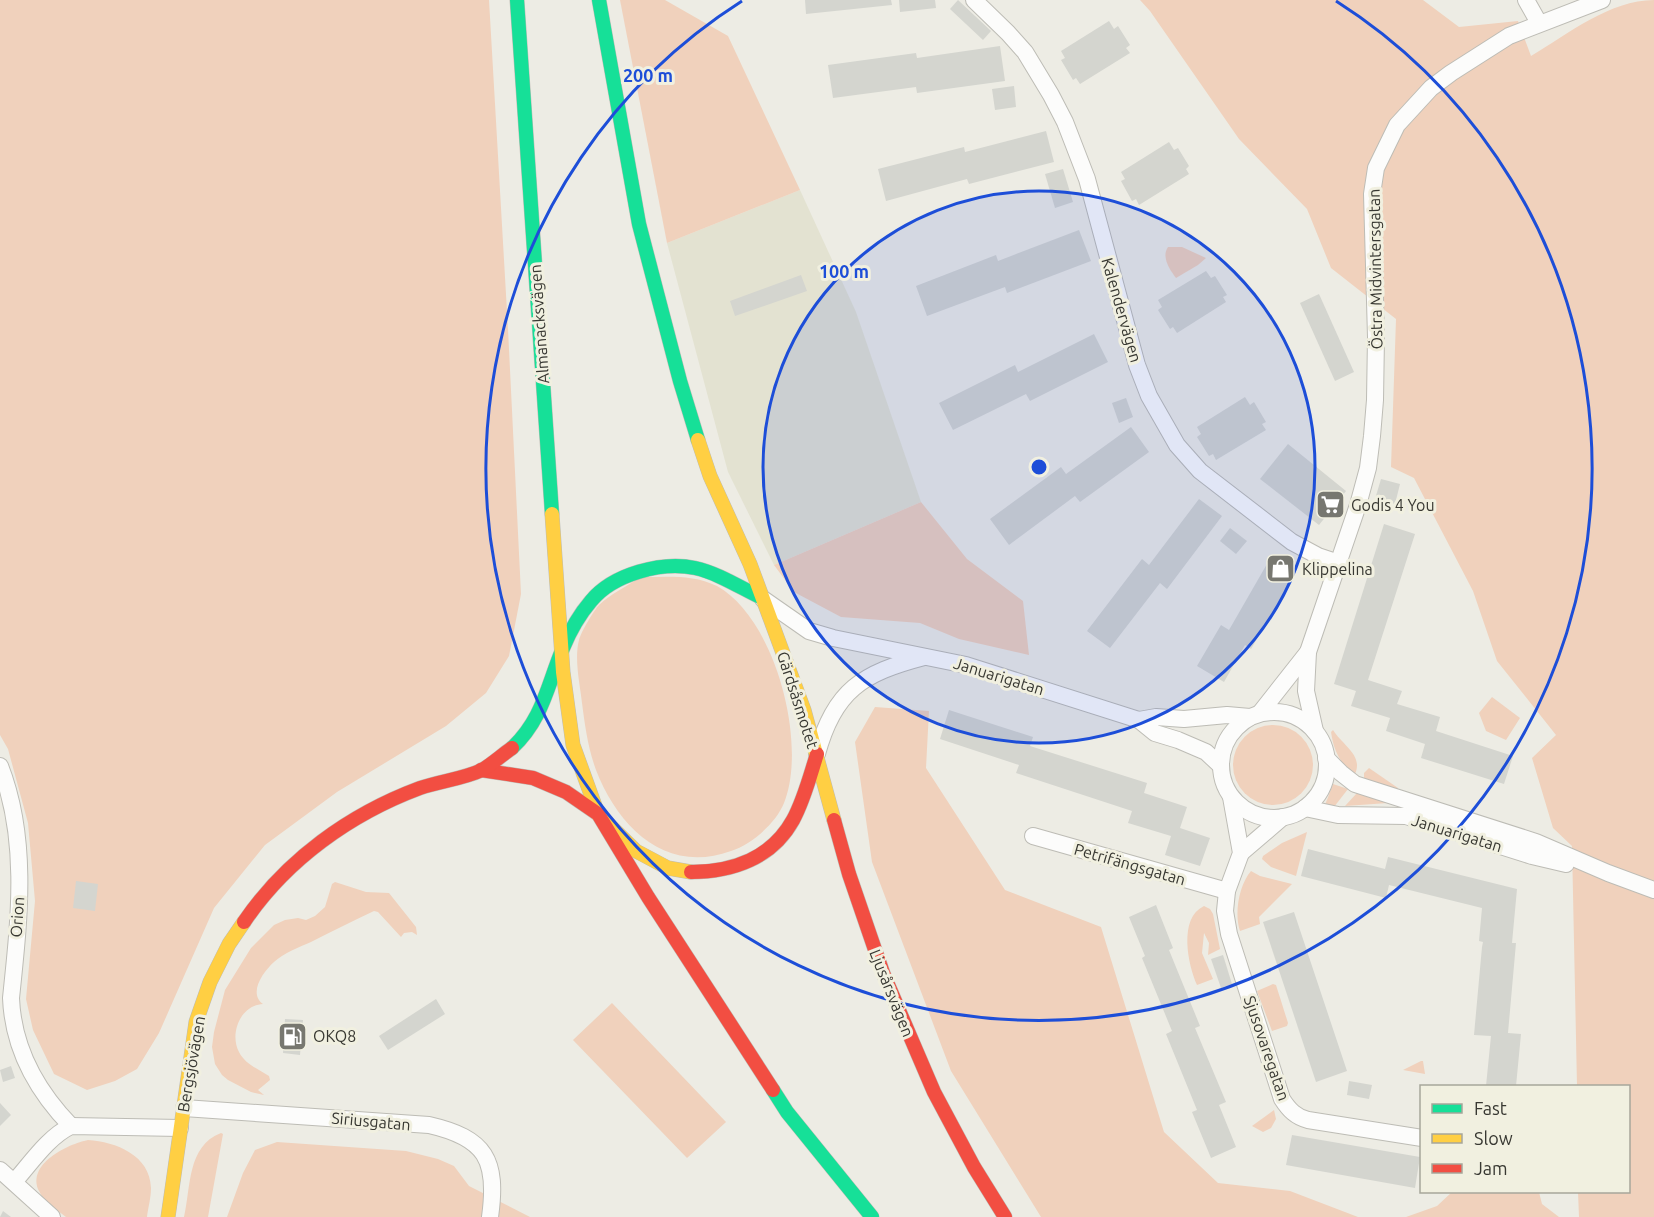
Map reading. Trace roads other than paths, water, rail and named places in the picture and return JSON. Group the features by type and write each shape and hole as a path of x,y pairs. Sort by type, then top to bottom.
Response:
{"main road":[{"name":"Almanacksvägen","path":"517,0 563,648"},
{"path":"599,0 639,224 680,381 710,476 750,564 762,598"},
{"name":"Gärdsåsmotet","path":"676,566 696,568 762,598 804,710 817,754 799,808 782,836 757,856 729,868 705,872 686,872 668,868 636,851 598,813 573,745 568,717 563,648 574,623 592,599 627,576 650,568 676,566"},
{"name":"Bergsjövägen","path":"168,1217 196,1022 210,982 233,938 262,898 305,854 350,822 420,788 481,770 512,748 527,733 540,710 563,648"},
{"name":"Ljusårsvägen","path":"817,754 849,874 894,1002 934,1092 974,1167 1005,1217"},
{"name":"Bergsjövägen","path":"481,770 533,778 567,792 598,813"},
{"path":"598,813 648,897 787,1112 872,1217"}],"street":[{"name":"Kalendervägen","path":"974,0 1024,52 1065,122 1087,179 1137,365 1149,396 1178,445 1200,471 1292,542 1318,556 1339,563"},
{"path":"1526,0 1539,23"},
{"name":"Östra Midvintersgatan","path":"1315,731 1306,691 1308,652 1339,563 1368,468 1374,416 1376,337 1372,194 1376,168 1397,125 1431,88 1451,73 1509,36 1602,0"},
{"name":"Januarigatan","path":"762,598 809,631 966,665 1139,720 1155,733 1206,752 1221,766"},
{"name":"Östra Midvintersgatan","path":"1255,716 1308,652"},
{"path":"817,754 825,725 845,694 885,669 928,656"},
{"path":"1275,712 1290,714 1304,721 1315,731 1323,744 1326,772 1315,798 1305,808 1283,817 1269,817 1255,814 1242,807 1232,797 1225,785 1221,766 1224,746 1241,723 1255,716 1275,712"},
{"name":"Januarigatan","path":"1139,720 1156,717 1184,719 1227,715 1255,716"},
{"name":"Januarigatan","path":"1326,758 1341,774 1355,784 1536,842 1654,890"},
{"name":"Orion","path":"0,766 11,801 20,845 20,879 11,998 12,1017 17,1040 44,1095 51,1106 71,1126"},
{"name":"Sjusovaregatan","path":"1232,797 1241,853"},
{"name":"Januarigatan","path":"1305,808 1338,815 1406,816 1532,856 1608,873"},
{"name":"Sjusovaregatan","path":"1283,817 1241,853 1227,891 1225,911 1229,934 1282,1099 1287,1108 1298,1117 1308,1120 1420,1137"},
{"name":"Petrifängsgatan","path":"1033,836 1227,891"},
{"name":"Siriusgatan","path":"184,1108 429,1125 462,1135 479,1147 492,1174 494,1192 490,1217"},
{"path":"14,1182 48,1144 71,1126 180,1128"},
{"path":"0,1170 52,1217"}],"place":[{"name":"Godis 4 You","path":"1330,505"},
{"name":"Klippelina","path":"1281,569"},
{"name":"OKQ8","path":"292,1036"}]}
